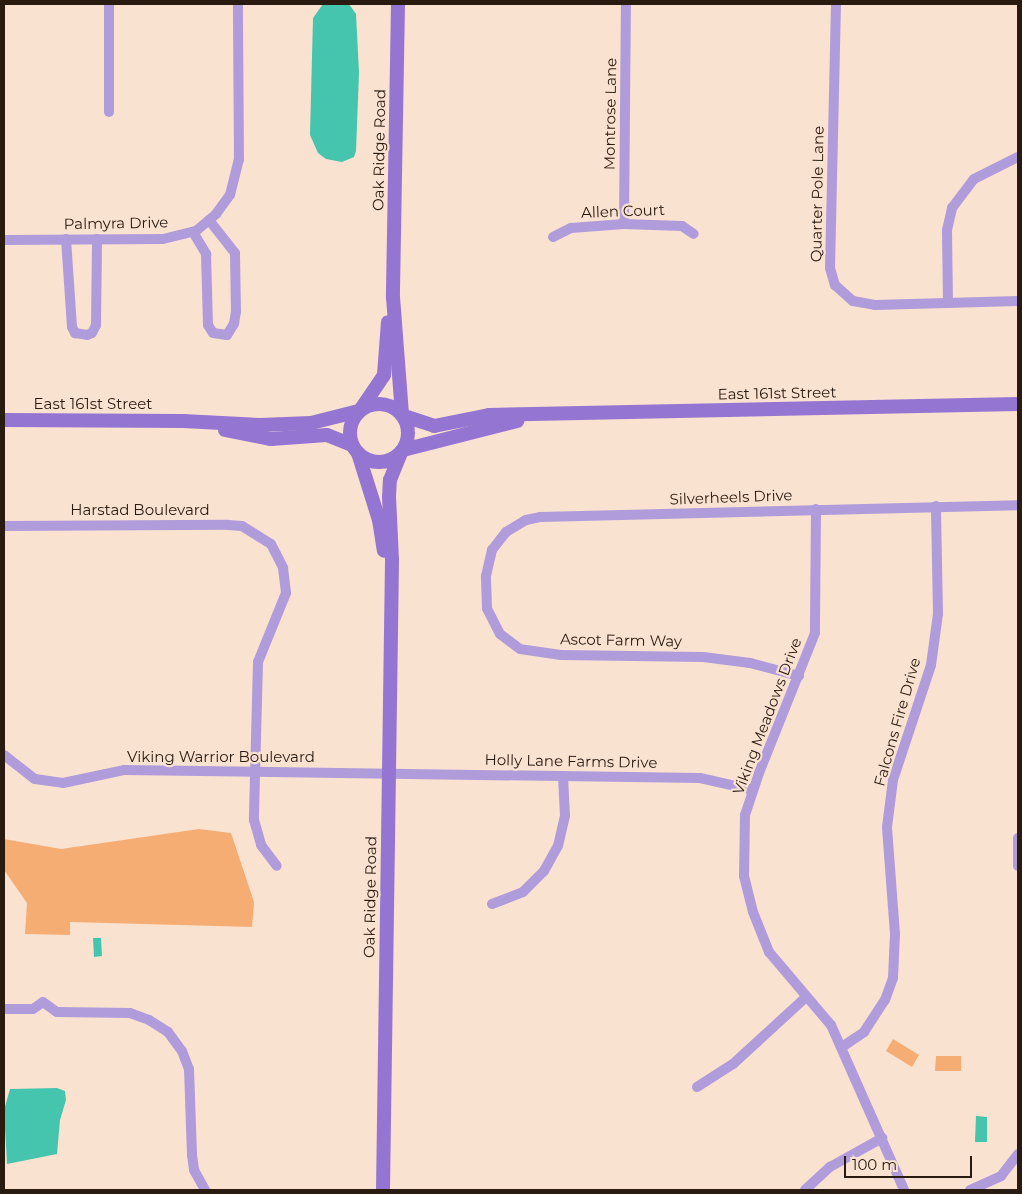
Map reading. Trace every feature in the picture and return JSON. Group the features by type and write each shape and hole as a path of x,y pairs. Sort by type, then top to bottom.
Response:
{"street":[{"path":"109,4 109,112"},
{"name":"Palmyra Drive","path":"4,240 163,239 193,232 209,220 230,195 238,160 238,4"},
{"name":"Oak Ridge Road","path":"398,4 394,297 403,415"},
{"name":"Montrose Lane","path":"624,224 626,4"},
{"name":"Quarter Pole Lane","path":"836,4 830,250 835,285 853,301 868,304 1018,302"},
{"path":"948,303 947,230 952,208 974,179 1018,156"},
{"path":"193,232 206,254 208,325 213,333 227,335 234,324 236,312 236,253 209,220"},
{"name":"Allen Court","path":"553,237 570,228 624,224 682,226 694,234"},
{"path":"66,239 72,328 75,333 87,335 92,333 96,325 96,239"},
{"name":"Oak Ridge Road","path":"360,411 384,375 389,311 394,297"},
{"path":"379,403 389,404 403,415 409,435 402,452 384,462 365,459 355,449 350,426 360,411 379,403"},
{"name":"East 161st Street","path":"403,415 434,426 489,415 537,416 1018,404"},
{"name":"East 161st Street","path":"4,420 183,421 260,425 311,423 360,411"},
{"name":"East 161st Street","path":"402,452 537,416"},
{"name":"East 161st Street","path":"183,421 271,439 327,435 355,449"},
{"name":"Oak Ridge Road","path":"355,449 379,520 390,604"},
{"name":"Oak Ridge Road","path":"383,1190 390,480 402,452"},
{"name":"Silverheels Drive","path":"486,584 488,564 497,540 526,520 816,509 1018,505"},
{"name":"Falcons Fire Drive","path":"842,1047 864,1032 885,1000 893,978 895,934 887,827 893,780 931,665 938,614 936,506"},
{"name":"Viking Meadows Drive","path":"816,509 815,633 753,790 745,815 744,876 752,912 769,952 831,1025 904,1190"},
{"name":"Harstad Boulevard","path":"4,526 228,525 242,526 271,544 283,568 286,593 258,662 255,772"},
{"name":"Ascot Farm Way","path":"486,584 487,608 493,624 508,642 520,649 561,655 703,657 741,661 799,676"},
{"name":"Viking Warrior Boulevard","path":"4,755 35,779 63,783 124,770 388,773"},
{"path":"255,772 254,820 261,845 277,866"},
{"name":"Holly Lane Farms Drive","path":"388,773 700,778 753,790"},
{"path":"492,904 523,892 544,871 558,846 565,816 563,776"},
{"path":"1018,838 1018,866"},
{"path":"697,1087 733,1064 806,997"},
{"path":"4,1009 33,1009 43,1002 57,1012 122,1012 141,1016 159,1025 174,1040 189,1069 192,1156 194,1170 205,1190"},
{"path":"805,1190 830,1167 882,1138"},
{"path":"970,1190 1000,1176 1017,1160"}],"shaded area":[{"path":"199,829 231,833 254,902 252,927 70,922 70,935 25,934 27,903 4,870 4,839 61,849"},
{"path":"893,1039 919,1055 912,1067 886,1051"},
{"path":"936,1056 961,1056 961,1071 935,1071"}],"water":[{"path":"323,4 349,4 356,14 359,73 356,151 354,157 342,162 326,159 318,153 310,135 313,18"},
{"path":"93,938 101,938 102,956 94,957"},
{"path":"57,1088 65,1091 66,1100 60,1120 57,1154 7,1164 4,1110 10,1089"},
{"path":"976,1116 987,1117 987,1142 975,1142"}]}
